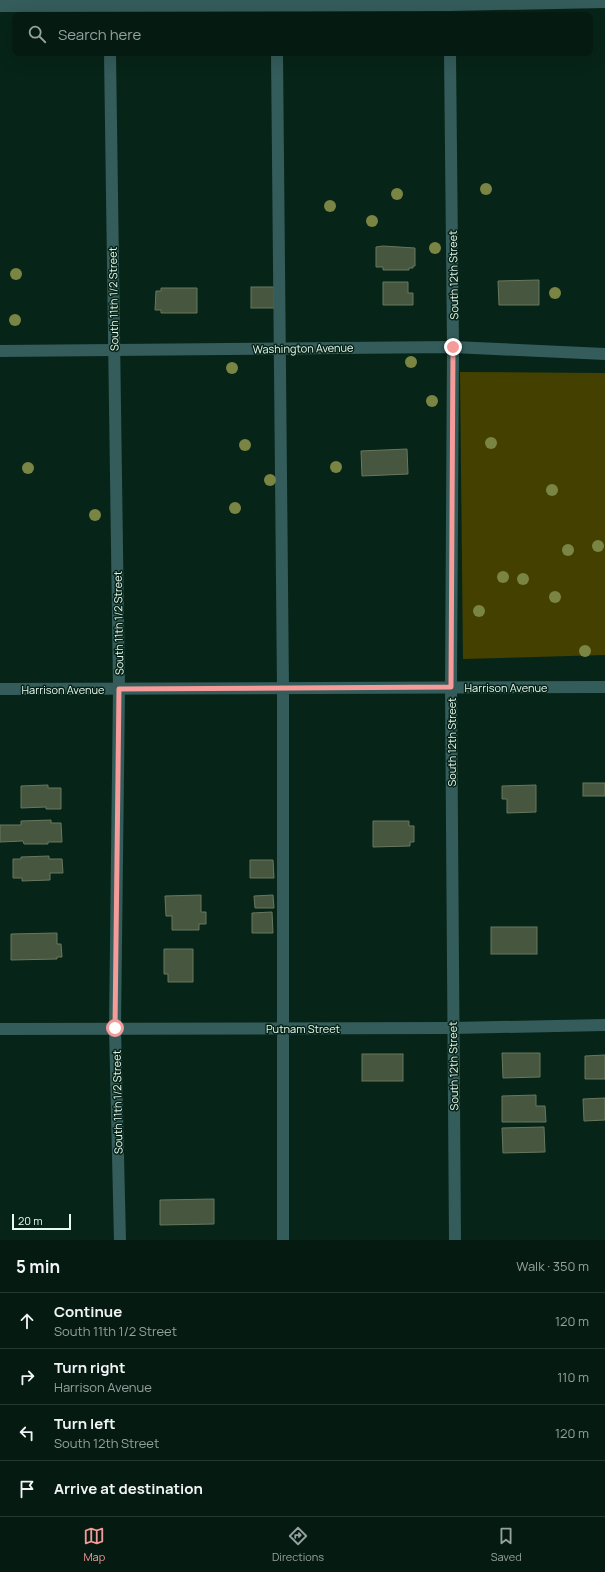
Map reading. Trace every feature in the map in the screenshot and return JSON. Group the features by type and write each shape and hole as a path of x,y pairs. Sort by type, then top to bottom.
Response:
{"street":[{"path":"0,6 450,7 605,2"},
{"name":"South 11th 1/2 Street","path":"110,56 119,689 115,1028 120,1240"},
{"path":"277,56 283,688 283,1240"},
{"name":"South 12th Street","path":"450,56 453,347 451,687 452,1028 455,1240"},
{"name":"Washington Avenue","path":"0,350 453,347 605,354"},
{"name":"Harrison Avenue","path":"0,689 605,687"},
{"name":"Putnam Street","path":"0,1029 452,1028 605,1025"}],"shaded area":[{"path":"460,372 605,373 605,655 463,659"}],"building":[{"path":"376,247 415,248 415,266 413,266 413,268 409,268 409,270 383,270 383,267 376,267"},
{"path":"539,280 539,305 499,305 498,281"},
{"path":"383,282 408,282 408,293 413,293 413,305 383,305"},
{"path":"251,287 274,287 274,308 251,308"},
{"path":"161,288 197,288 197,313 161,313 161,310 155,310 156,291 161,291"},
{"path":"407,449 408,474 362,476 361,451"},
{"path":"583,783 605,783 605,796 583,796"},
{"path":"48,785 48,788 61,788 61,809 46,809 46,807 21,808 21,786"},
{"path":"536,785 536,812 507,813 507,799 502,799 502,786"},
{"path":"51,820 51,823 61,823 62,842 48,842 48,844 24,844 23,841 0,842 0,825 21,825 21,821"},
{"path":"373,821 409,821 409,826 414,826 414,842 410,842 410,846 373,847"},
{"path":"49,856 49,859 62,859 63,873 50,873 50,880 22,881 22,878 13,878 13,859 21,859 21,857"},
{"path":"250,860 273,860 274,878 250,878"},
{"path":"201,895 201,912 206,912 206,924 199,924 199,930 172,930 172,916 166,916 165,896"},
{"path":"273,895 274,908 255,908 254,896"},
{"path":"272,912 273,933 252,933 252,913"},
{"path":"491,927 537,927 537,954 491,954"},
{"path":"57,933 57,944 61,944 62,957 57,957 57,959 11,960 11,934"},
{"path":"164,949 193,949 193,982 168,982 168,974 164,974"},
{"path":"502,1053 540,1053 540,1077 503,1078"},
{"path":"362,1054 403,1054 403,1081 362,1081"},
{"path":"605,1055 605,1079 585,1079 585,1056"},
{"path":"536,1095 536,1106 545,1106 546,1122 502,1122 502,1096"},
{"path":"605,1098 605,1120 584,1121 583,1099"},
{"path":"544,1127 545,1152 503,1153 502,1128"},
{"path":"214,1199 214,1224 160,1225 160,1200"}],"route":[{"path":"115,1028 119,689 451,687 453,347"}]}
